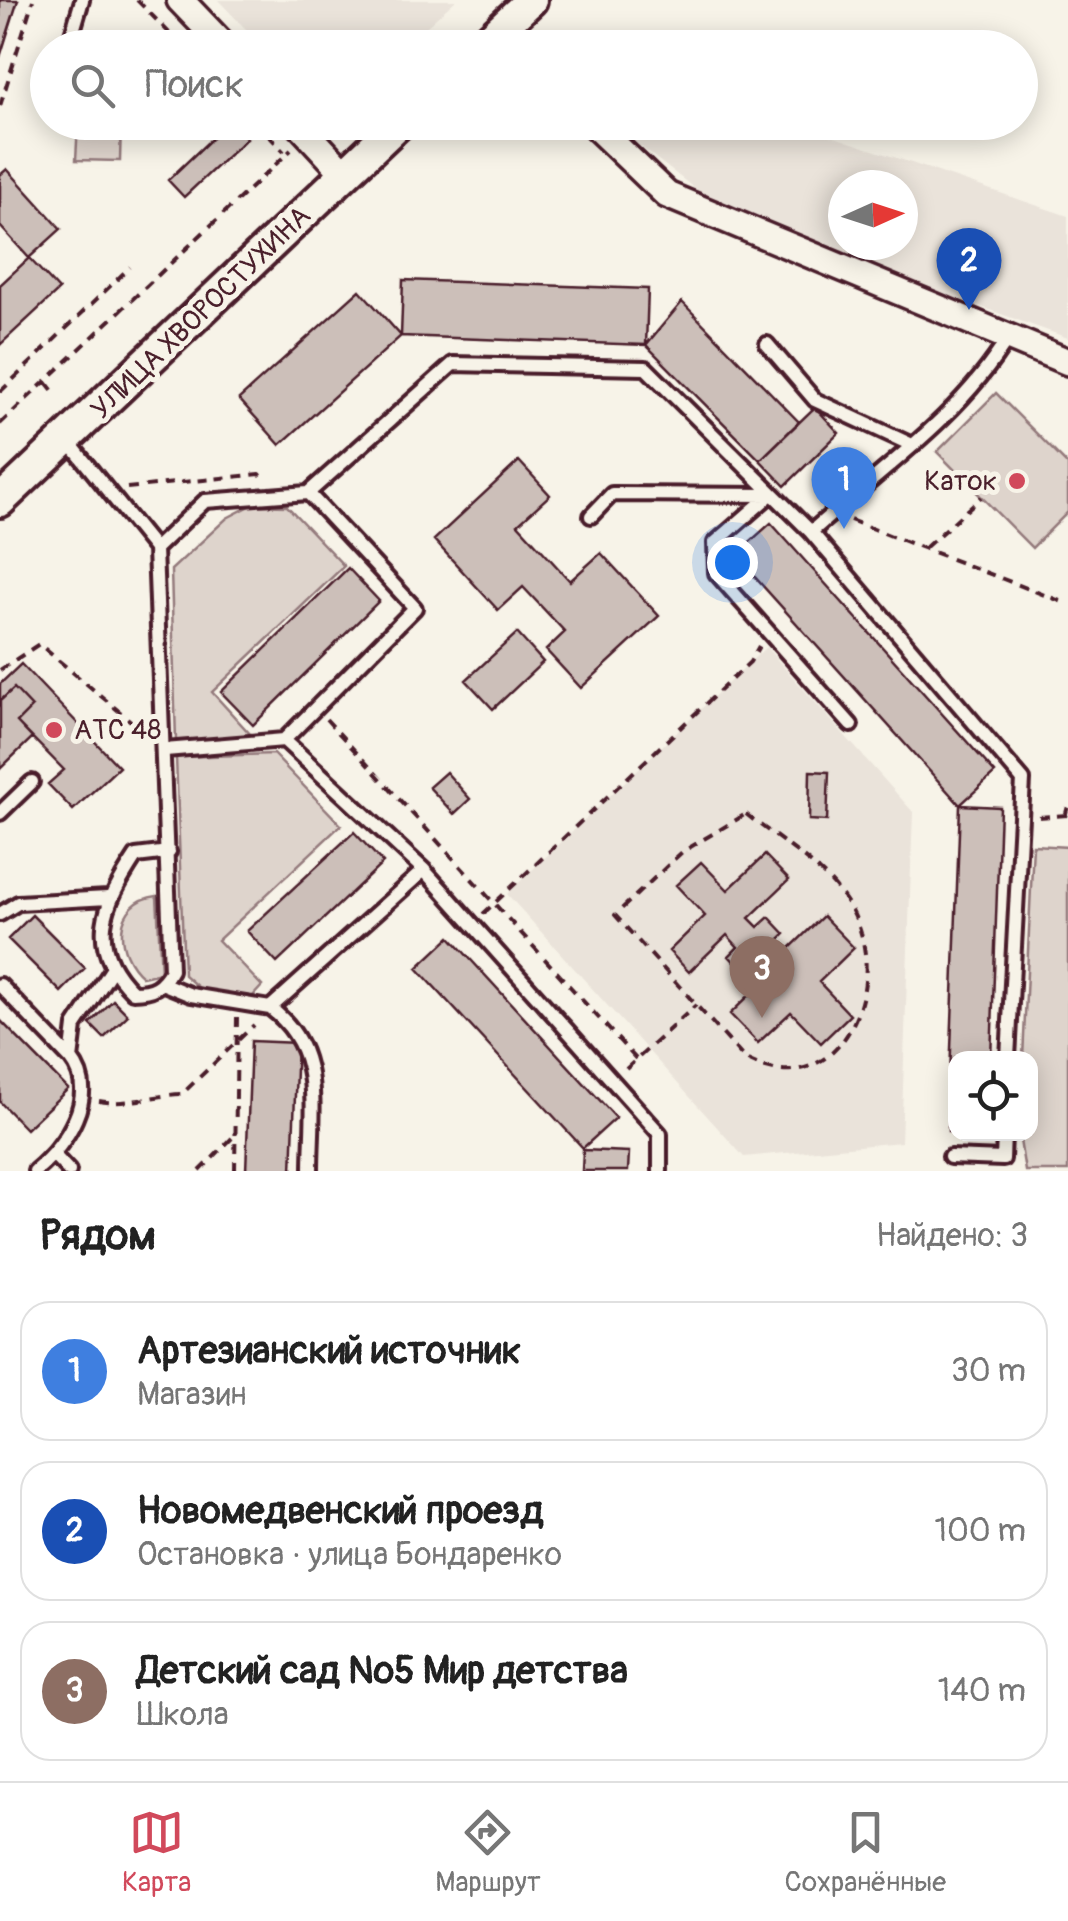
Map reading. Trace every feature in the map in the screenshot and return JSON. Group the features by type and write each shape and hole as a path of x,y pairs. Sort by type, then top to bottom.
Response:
{"street":[{"path":"180,0 209,30"},
{"path":"506,30 531,0"},
{"path":"314,140 346,174"},
{"name":"УЛИЦА ХВОРОСТУХИНА","path":"0,501 68,441 381,140"},
{"path":"610,140 668,195 1068,362"}],"lane":[{"path":"73,30 82,0"},
{"path":"811,532 912,446 989,370 1008,338"},
{"path":"766,344 815,400 912,446"},
{"path":"155,548 205,501 308,493 453,364 646,368 811,532 1023,780 1008,1051"},
{"path":"68,441 155,548 169,852 171,970 164,984 148,992 133,992 112,971 104,949 108,898 136,856 169,852"},
{"path":"165,750 284,740 415,608 308,493"},
{"path":"590,516 612,494 770,495"},
{"path":"770,495 715,543 712,558 716,573 851,725"},
{"path":"284,740 424,870 660,1134 660,1171"},
{"path":"0,813 32,782"},
{"path":"270,1008 424,870"},
{"path":"0,914 18,903 108,898"},
{"path":"71,1060 75,1026 112,971"},
{"path":"164,984 191,995 270,1008 291,1024 310,1059 311,1171"},
{"path":"0,985 84,1075 84,1098 54,1155 36,1171"},
{"path":"950,1157 1003,1159 1004,1141"},
{"path":"54,1155 69,1171"}],"path":[{"path":"0,106 33,0"},
{"path":"137,0 166,30"},
{"path":"272,140 284,153"},
{"path":"0,424 296,140"},
{"path":"0,392 130,267"},
{"path":"46,382 57,396"},
{"path":"118,478 125,488 260,474 279,496"},
{"path":"926,547 980,496"},
{"path":"832,514 1068,604"},
{"path":"472,924 750,662 767,630"},
{"path":"0,670 39,644 165,750"},
{"path":"316,708 637,1060"},
{"path":"1021,817 1066,816 1068,806"},
{"path":"746,814 828,879 853,911 868,968 864,1001 854,1030 835,1052 788,1070 765,1069 744,1058 696,1005 615,914 682,852 746,814"},
{"path":"235,1171 236,1002"},
{"path":"613,1082 696,1005"},
{"path":"84,1098 125,1106 146,1096 182,1094 270,1008"},
{"path":"200,1171 236,1134"}],"shaded area":[{"path":"218,0 456,0 423,30 247,30"},
{"path":"77,140 121,140 120,161 76,160"},
{"path":"633,140 843,140 1068,216 1068,338 851,260 918,260 918,170 828,170 828,252 731,217"},
{"name":"Каток","path":"996,393 1068,465 1068,512 1032,548 937,452"},
{"path":"252,505 287,506 344,566 212,692 251,735 176,741 171,570 227,518"},
{"path":"766,647 913,812 901,1142 744,1157 507,894"},
{"path":"273,754 341,825 218,940 262,986 251,998 199,988 184,975 176,757"},
{"path":"1033,845 1068,847 1068,1171 1025,1171 1020,1141 1038,1141 1038,1051 1023,1051"},
{"path":"157,896 161,973 143,977 126,954 122,929 132,907"}],"building":[{"path":"0,0 18,0 0,57"},
{"path":"210,140 245,140 184,197 168,180"},
{"path":"7,169 61,229 29,258 0,226 0,175"},
{"path":"29,258 59,290 0,345 0,285"},
{"path":"403,280 648,289 646,345 401,336"},
{"path":"360,290 401,336 280,445 239,399"},
{"path":"682,302 799,422 760,460 646,345"},
{"path":"815,407 839,433 785,486 760,460"},
{"path":"519,461 550,495 518,524 570,581 601,553 659,616 581,688 546,650 565,632 523,587 498,610 434,540"},
{"path":"771,523 995,773 960,805 735,555"},
{"path":"348,568 379,601 253,725 221,692"},
{"path":"517,633 543,662 493,709 466,680"},
{"name":"АТС 48","path":"21,664 119,767 73,810 48,784 64,770 17,722 32,707 14,688 0,701 0,684"},
{"name":"АТС 48","path":"14,688 32,707 17,722 32,738 0,769 0,701"},
{"path":"810,771 829,772 827,821 809,820"},
{"path":"446,772 470,799 454,814 429,787"},
{"path":"960,805 1000,807 991,1051 951,1051"},
{"path":"354,832 383,863 277,963 247,931"},
{"path":"765,855 789,880 749,918 758,927 769,917 785,934 777,942 786,952 823,916 854,948 819,982 850,1015 821,1043 791,1012 758,1043 730,1014 767,978 755,966 746,974 729,956 738,947 727,935 689,972 669,951 705,916 676,885 701,862 728,890"},
{"path":"32,915 85,968 61,992 8,939"},
{"path":"450,937 616,1118 583,1148 417,968"},
{"path":"113,1000 128,1015 104,1038 90,1024"},
{"path":"0,1020 68,1089 26,1129 0,1102"},
{"path":"251,1041 297,1043 292,1171 246,1171"},
{"path":"583,1150 629,1152 628,1171 582,1171"}],"place":[{"name":"Новомедвенский проезд","path":"969,310"},
{"name":"Каток","path":"1017,481"},
{"name":"Артезианский источник","path":"844,529"},
{"name":"АТС 48","path":"54,730"},
{"name":"Детский сад №5 Мир детства","path":"762,1018"}]}
